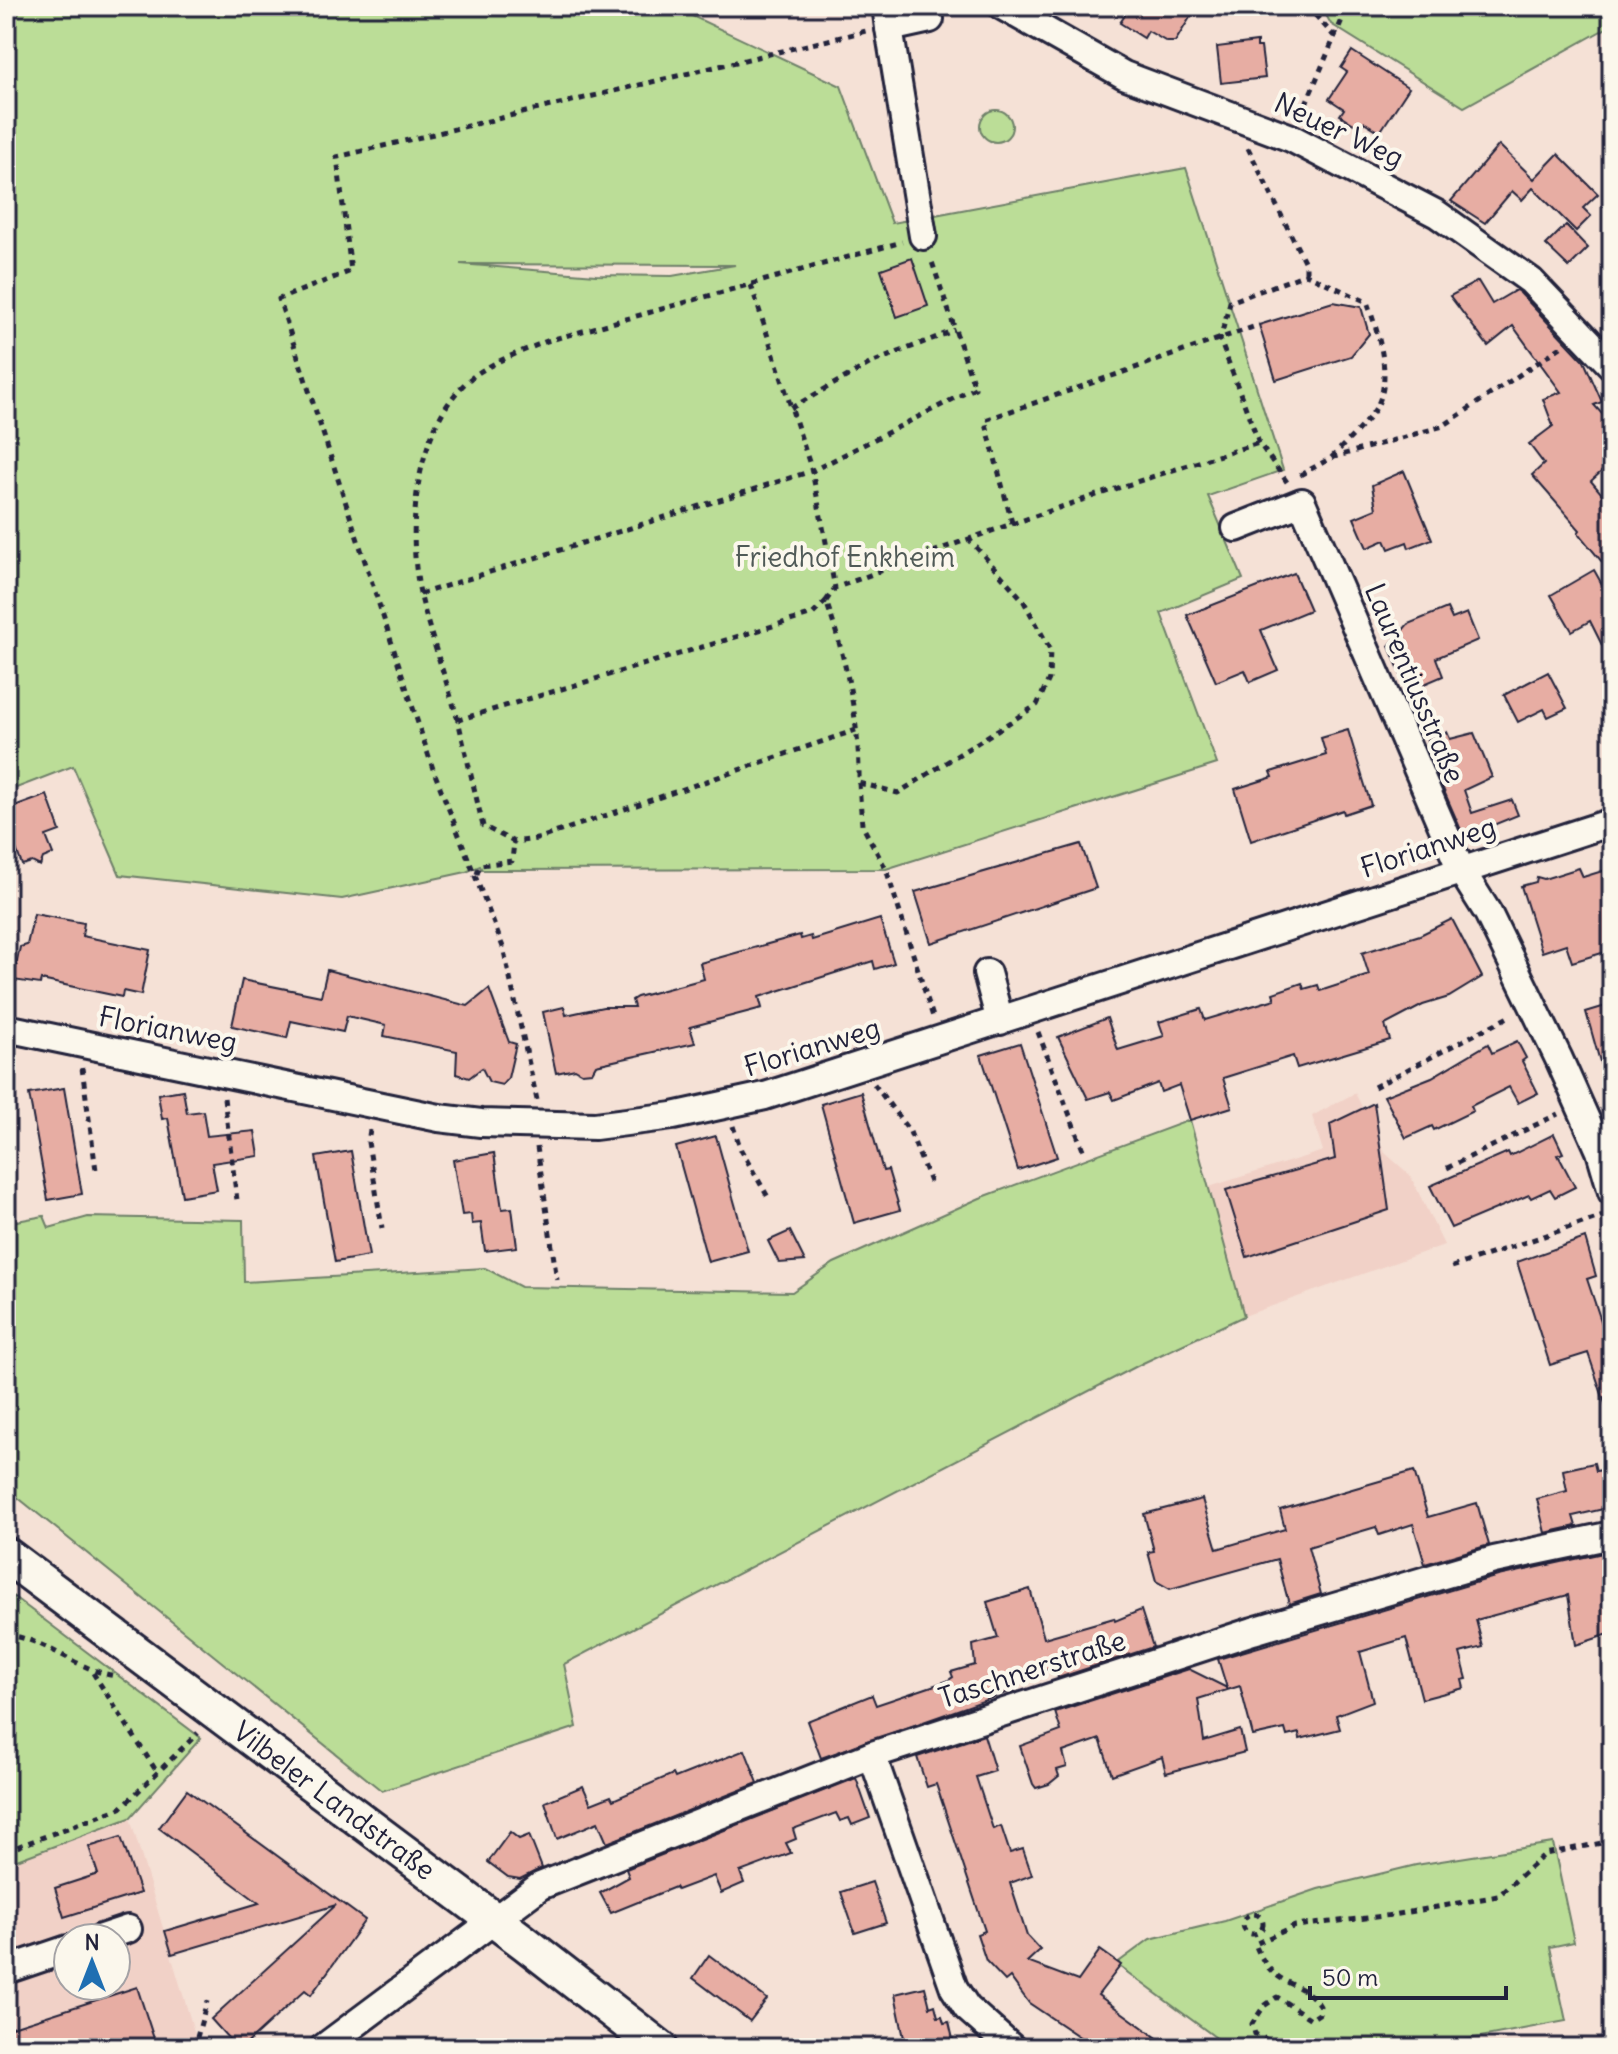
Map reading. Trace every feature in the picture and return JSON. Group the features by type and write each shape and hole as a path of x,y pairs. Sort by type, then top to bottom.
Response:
{"main road":[{"name":"Vilbeler Landstraße","path":"6,1555 660,2048"}],"street":[{"name":"Neuer Weg","path":"1002,6 1124,75 1291,138 1424,207 1481,243 1531,281 1612,366"},
{"path":"923,236 887,17 930,19"},
{"path":"1236,528 1294,492"},
{"name":"Laurentiusstraße","path":"1294,492 1461,870 1488,913 1580,1104 1612,1192"},
{"name":"Florianweg","path":"6,1028 439,1118 540,1127 611,1124 725,1106 862,1065 1612,822"},
{"path":"987,973 1000,1021"},
{"name":"Taschnerstraße","path":"323,2048 540,1886 872,1755 1253,1631 1494,1560 1612,1535"},
{"path":"872,1755 954,1988 967,2008 1012,2048"},
{"path":"6,1970 52,1954"}],"path":[{"path":"1307,6 1334,36"},
{"path":"1291,138 1348,6"},
{"path":"557,1280 535,1095 503,947 433,769 279,299 351,271 337,157 842,34"},
{"path":"1234,118 1306,265 1306,274"},
{"path":"420,594 812,471 975,388 923,236 547,341 506,357 474,376 435,426 422,463 415,506 420,594 458,720 483,826 514,842 537,839 856,730"},
{"path":"1306,274 1367,302 1381,341 1382,393 1375,410 1331,458 1294,492 1259,443 1220,340 1230,302 1306,274"},
{"path":"751,285 812,471 835,588"},
{"path":"1012,523 985,420 1259,325"},
{"path":"791,408 871,363 955,330"},
{"path":"1331,458 1443,426 1582,333"},
{"path":"458,720 813,614 835,588 968,538 1259,443"},
{"path":"859,783 898,793 1037,705 1049,679 1050,649 1023,600 968,538"},
{"path":"826,601 835,629 856,730 862,825 886,869 940,1039"},
{"path":"477,875 480,865 512,861 514,842"},
{"path":"1374,1087 1532,1004"},
{"path":"1029,1010 1085,1155"},
{"path":"88,1045 81,1072 96,1170"},
{"path":"862,1065 910,1132 932,1187"},
{"path":"227,1073 222,1109 237,1200"},
{"path":"375,1103 368,1142 382,1228"},
{"path":"1447,1168 1580,1104"},
{"path":"725,1106 741,1150 768,1197"},
{"path":"1452,1267 1612,1213"},
{"path":"6,1635 23,1636 92,1672 122,1677 140,1657"},
{"path":"92,1672 158,1772"},
{"path":"6,1851 121,1808 216,1715"},
{"path":"1255,1944 1295,1926 1393,1915 1498,1896 1545,1854 1612,1841"},
{"path":"1253,1933 1255,1944 1277,1979 1313,1996 1320,2006 1319,2014 1311,2019 1277,1997 1264,2006 1252,2024 1255,2034 1275,2043 1276,2048"},
{"path":"201,2048 196,2041 207,2001"}],"shaded area":[{"path":"1355,1093 1385,1153 1410,1175 1444,1245 1244,1316 1209,1187 1323,1151 1312,1116"},
{"path":"130,1818 199,2048 6,2048 6,1864"}],"green space":[{"name":"Friedhof Enkheim","path":"6,6 671,6 841,86 892,223 1186,168 1283,470 1208,496 1243,579 1161,613 1217,764 886,869 482,870 480,866 466,872 342,899 120,875 73,766 6,792","holes":["460,264 735,265 672,276 596,275"]},
{"path":"1321,6 1612,6 1612,25 1464,107 1331,24"},
{"path":"996,110 1007,115 1012,126 1007,137 996,142 985,137 980,126 985,115"},
{"path":"1190,1120 1244,1316 1143,1363 564,1664 577,1727 382,1791 6,1488 6,1223 44,1216 49,1228 88,1217 243,1220 244,1282 485,1268 521,1287 792,1292 834,1263 980,1198"},
{"path":"6,1591 201,1738 130,1818 6,1864"},
{"path":"1553,1843 1574,1942 1550,1947 1566,2021 1422,2048 1230,2048 1116,1964 1150,1939 1225,1921 1318,1889 1416,1865"}],"building":[{"path":"1131,6 1197,6 1175,42 1167,42 1148,31 1144,38 1120,23"},
{"path":"1257,42 1257,47 1261,47 1265,78 1221,83 1217,47"},
{"path":"1352,51 1409,88 1380,132 1364,122 1360,128 1340,115 1344,109 1329,99 1347,72 1341,68"},
{"path":"1499,145 1534,179 1558,154 1598,194 1583,208 1591,216 1576,231 1533,188 1522,200 1512,191 1485,223 1451,201"},
{"path":"1566,225 1588,248 1569,267 1546,245"},
{"path":"912,258 928,306 897,317 881,269"},
{"path":"1478,281 1492,304 1516,290 1520,293 1584,361 1602,402 1594,405 1612,425 1612,462 1591,481 1612,506 1612,574 1578,533 1580,530 1532,475 1544,464 1529,444 1553,426 1543,399 1561,392 1513,326 1488,346 1450,296"},
{"path":"1333,302 1361,307 1369,334 1351,356 1276,380 1259,325"},
{"path":"1404,471 1432,539 1409,548 1407,542 1389,549 1385,540 1367,548 1354,518 1376,509 1372,485"},
{"path":"1594,570 1612,602 1612,665 1590,621 1572,631 1551,595"},
{"path":"1294,573 1310,610 1261,630 1278,670 1250,682 1245,670 1216,682 1187,615"},
{"path":"1447,608 1452,619 1467,613 1478,640 1436,658 1443,676 1408,691 1389,646 1408,624"},
{"path":"1548,672 1567,708 1548,717 1544,709 1518,722 1504,695"},
{"path":"1348,730 1371,805 1344,814 1343,810 1251,841 1235,789 1273,777 1271,772 1326,755 1321,738"},
{"path":"1447,732 1450,739 1474,733 1492,777 1464,790 1472,813 1512,800 1518,815 1464,837 1427,752 1431,750 1427,740"},
{"path":"47,795 60,831 46,836 53,854 43,858 40,866 32,862 22,865 6,821 6,810"},
{"path":"1081,844 1096,888 931,943 915,892"},
{"path":"1579,868 1583,877 1612,868 1612,950 1572,962 1566,944 1542,952 1521,886 1536,882 1537,877 1544,879"},
{"path":"34,914 84,923 82,936 150,950 141,995 123,991 122,997 41,980 40,984 13,980 20,947 27,945"},
{"path":"880,919 894,963 875,969 873,961 759,997 762,1008 690,1027 695,1043 596,1065 592,1072 582,1073 575,1069 556,1073 543,1012 564,1007 566,1015 603,1007 634,1007 632,1000 637,997 704,979 700,963 800,935 801,939 811,936 812,940"},
{"path":"1452,919 1482,977 1449,997 1423,1005 1385,1025 1390,1040 1297,1068 1293,1056 1223,1078 1232,1107 1190,1120 1179,1085 1161,1092 1158,1083 1114,1100 1110,1092 1088,1099 1058,1037 1107,1018 1118,1050 1164,1036 1159,1022 1201,1009 1205,1020 1275,999 1273,993 1302,983 1304,989 1318,985 1320,991 1369,975 1362,953 1420,935"},
{"path":"327,970 468,1006 489,989 509,1042 516,1044 508,1078 502,1085 489,1082 482,1068 469,1078 456,1074 457,1051 384,1036 386,1025 347,1016 343,1032 291,1021 287,1038 232,1026 242,980 321,996"},
{"path":"1612,1004 1612,1082 1606,1083 1586,1012"},
{"path":"1517,1041 1526,1058 1522,1061 1538,1093 1518,1103 1509,1087 1471,1106 1473,1111 1434,1130 1432,1126 1406,1138 1384,1096 1432,1077 1488,1044 1492,1053"},
{"path":"1020,1043 1057,1157 1018,1170 981,1055"},
{"path":"64,1088 82,1194 48,1200 29,1094"},
{"path":"183,1090 187,1113 203,1111 207,1136 255,1131 259,1156 212,1163 217,1190 182,1196 168,1118 162,1119 158,1094"},
{"path":"861,1092 883,1171 888,1170 900,1210 854,1223 821,1104"},
{"path":"1374,1103 1389,1210 1247,1257 1226,1190 1335,1159 1330,1124"},
{"path":"1554,1134 1563,1153 1558,1155 1575,1187 1555,1197 1550,1189 1531,1198 1529,1195 1451,1228 1430,1186 1508,1152 1510,1156"},
{"path":"716,1136 748,1251 708,1262 676,1147"},
{"path":"351,1151 369,1256 335,1262 316,1157"},
{"path":"494,1153 502,1209 512,1208 517,1247 485,1251 481,1223 472,1224 471,1214 462,1215 453,1160"},
{"path":"790,1231 805,1261 779,1263 768,1241"},
{"path":"1585,1238 1596,1276 1587,1279 1612,1354 1612,1411 1608,1412 1588,1353 1550,1365 1517,1262"},
{"path":"1594,1463 1596,1471 1612,1468 1612,1507 1573,1516 1576,1526 1545,1533 1537,1499 1567,1491 1563,1470"},
{"path":"1414,1471 1428,1517 1477,1503 1489,1545 1425,1564 1413,1524 1379,1535 1376,1527 1308,1547 1321,1594 1289,1604 1277,1559 1170,1589 1156,1581 1148,1552 1154,1551 1144,1514 1202,1499 1217,1549 1285,1529 1280,1510"},
{"path":"1612,1551 1612,1633 1576,1645 1568,1595 1476,1620 1483,1647 1460,1653 1467,1679 1462,1680 1464,1688 1422,1699 1406,1638 1360,1652 1373,1701 1336,1715 1340,1729 1300,1739 1299,1733 1287,1736 1285,1729 1253,1736 1240,1686 1198,1699 1204,1741 1240,1730 1245,1752 1166,1773 1162,1757 1112,1775 1100,1739 1063,1752 1067,1767 1057,1770 1059,1776 1049,1784 1036,1788 1033,1784 1020,1746 1061,1731 1055,1712 1189,1669 1227,1688 1218,1659 1498,1576"},
{"path":"1030,1589 1044,1638 1114,1618 1115,1621 1141,1610 1153,1647 1058,1678 1054,1667 1014,1683 1017,1689 821,1758 807,1721 872,1695 876,1705 947,1681 953,1677 951,1672 975,1665 973,1645 998,1638 987,1602"},
{"path":"984,1735 995,1771 976,1777 993,1829 1001,1826 1010,1853 1023,1849 1032,1875 1010,1883 1027,1936 1040,1950 1027,1962 1078,1981 1100,1950 1121,1965 1098,1995 1171,2048 1096,2048 1029,2003 1010,1977 1005,1981 986,1961 977,1934 985,1931 936,1784 927,1787 917,1757"},
{"path":"745,1750 758,1783 607,1843 598,1822 557,1839 545,1802 583,1786 591,1804 611,1796 613,1800 673,1774 675,1778"},
{"path":"856,1778 870,1818 852,1825 849,1818 840,1821 836,1813 793,1829 796,1839 786,1843 791,1853 740,1872 744,1883 721,1893 714,1876 677,1890 675,1887 611,1913 600,1893 629,1877 626,1869"},
{"path":"187,1790 365,1920 311,1995 305,1990 242,2048 237,2048 211,2019 336,1905 172,1954 165,1931 259,1903 159,1828"},
{"path":"510,1832 519,1839 529,1835 542,1868 520,1879 508,1877 488,1862"},
{"path":"121,1837 140,1893 64,1917 55,1888 98,1874 89,1847"},
{"path":"872,1882 886,1923 855,1933 841,1892"},
{"path":"709,1955 767,1999 750,2021 693,1978"},
{"path":"137,1987 157,2048 6,2048 6,2029 90,2002 132,2002 132,1989"},
{"path":"925,1987 930,2007 935,2005 938,2017 942,2016 944,2023 949,2022 955,2048 906,2048 895,1994"}]}
